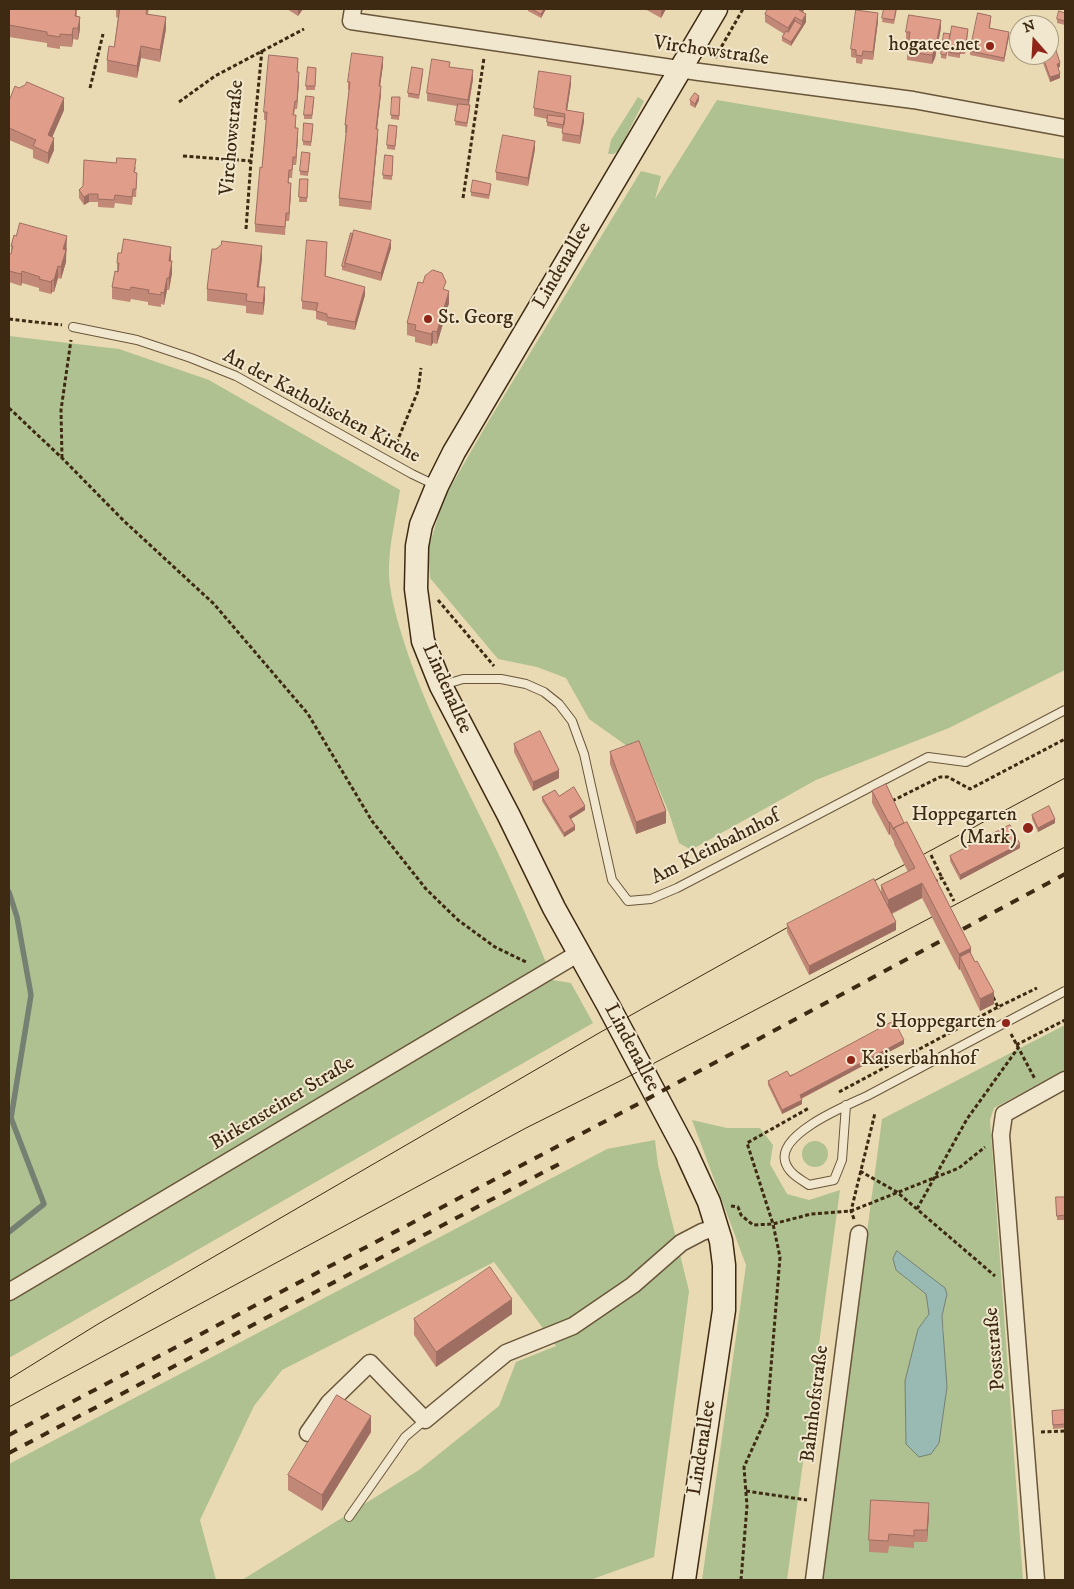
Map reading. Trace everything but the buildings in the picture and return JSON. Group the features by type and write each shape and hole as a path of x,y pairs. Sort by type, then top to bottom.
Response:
{"street":[{"name":"Lindenallee","path":"684,1580 724,1310 724,1265 721,1241 709,1202 686,1152 554,908 509,816 441,686 423,641 416,589 417,546 421,525 454,452 689,71 716,9"},
{"name":"Virchowstraße","path":"352,15 487,41 689,71 912,100 1065,128"},
{"name":"Birkensteiner Straße","path":"9,1292 579,953"},
{"path":"1042,1092 1065,1080"},
{"name":"Poststraße","path":"1036,1580 1001,1135 1004,1114 1042,1092"},
{"path":"308,1434 329,1402 370,1363 425,1420 506,1352 573,1326 633,1285 681,1243 702,1232 717,1227"},
{"name":"Bahnhofstraße","path":"814,1580 859,1234"}],"lane":[{"name":"An der Katholischen Kirche","path":"73,327 137,340 191,358 236,376 388,461 437,486"},
{"name":"Am Kleinbahnhof","path":"441,686 463,679 501,679 526,684 544,692 559,704 572,721 584,754 612,880 628,901 651,899 677,888 928,757 966,762 1065,710"},
{"path":"846,1105 842,1160 834,1180 809,1185 793,1175 785,1162 784,1156 792,1141 809,1124 1065,991"},
{"path":"349,1517 405,1437 425,1420"}],"path":[{"path":"689,71 714,59 743,9"},
{"path":"179,102 215,76 304,29"},
{"path":"90,88 103,34"},
{"path":"463,198 487,41"},
{"name":"Virchowstraße","path":"246,229 262,50"},
{"path":"183,156 251,161"},
{"path":"9,319 73,327 61,410 62,458"},
{"path":"388,461 418,391 421,368"},
{"path":"9,408 124,521 214,604 308,714 372,821 426,890 458,920 495,947 536,966"},
{"path":"436,598 492,663 501,679"},
{"path":"892,801 940,777 948,777 970,789 1065,739"},
{"path":"882,781 896,808"},
{"path":"931,856 954,901"},
{"path":"930,885 942,878"},
{"path":"835,1094 998,1007 1040,987"},
{"path":"989,990 1000,1012"},
{"path":"986,1008 1006,1023 1042,1092"},
{"path":"917,1209 967,1119 1017,1047 1065,1020"},
{"path":"740,1580 747,1506 744,1468 767,1416 780,1257 773,1224 747,1143 810,1108"},
{"path":"859,1234 851,1211 875,1113"},
{"path":"724,1205 738,1207 741,1215 753,1224 773,1224 811,1214 851,1211 959,1168 1001,1135"},
{"path":"860,1171 896,1192 1000,1280 1012,1279"},
{"path":"1024,1434 1065,1431"},
{"path":"746,1491 811,1500"}],"green space":[{"path":"638,97 644,101 619,150 614,154 608,154 611,140"},
{"path":"717,100 1065,159 1065,670 949,728 816,780 691,850 679,843 669,813 639,742 627,746 589,719 566,678 537,667 498,659 430,578 428,550 443,500 488,422 641,171 661,176 655,199"},
{"path":"9,336 119,349 209,380 400,490 391,544 389,576 394,607 416,677 432,716 526,915 553,980 571,983 593,1023 9,1358"},
{"path":"1065,1025 1065,1070 994,1108 990,1120 1023,1580 821,1580 882,1119","holes":["897,1251 947,1294 942,1316 944,1334 918,1329 929,1314 926,1294 896,1270"]},
{"path":"692,1120 727,1128 760,1128 773,1145 770,1164 787,1194 809,1200 840,1190 787,1580 702,1580 746,1265"},
{"path":"655,1140 658,1165 689,1291 654,1557 590,1580 242,1580 419,1470 499,1406 516,1362 556,1346 494,1262 282,1370 254,1406 200,1520 216,1580 9,1580 9,1464 607,1149"},
{"path":"815,1141 824,1145 828,1154 824,1163 815,1167 806,1163 802,1154 806,1145"}],"water":[{"path":"897,1251 945,1288 947,1294 942,1316 947,1387 939,1443 931,1454 919,1457 906,1444 905,1381 918,1329 929,1314 926,1294 896,1270 893,1259"}],"waterway":[{"path":"9,892 17,917 31,995 11,1118 44,1204 9,1232"}],"tram line":[{"path":"863,887 1065,778"},
{"path":"9,1407 526,1128 624,1079 1065,847"},
{"path":"9,1379 98,1324 599,1033 799,921"}],"railway":[{"path":"9,1435 638,1104 1065,874"},
{"path":"9,1453 561,1163"}],"place":[{"name":"hogatec.net","path":"990,46"},
{"name":"St. Georg","path":"428,319"},
{"name":"Hoppegarten (Mark)","path":"1028,828"},
{"name":"S Hoppegarten","path":"1006,1023"},
{"name":"Kaiserbahnhof","path":"851,1060"}]}
